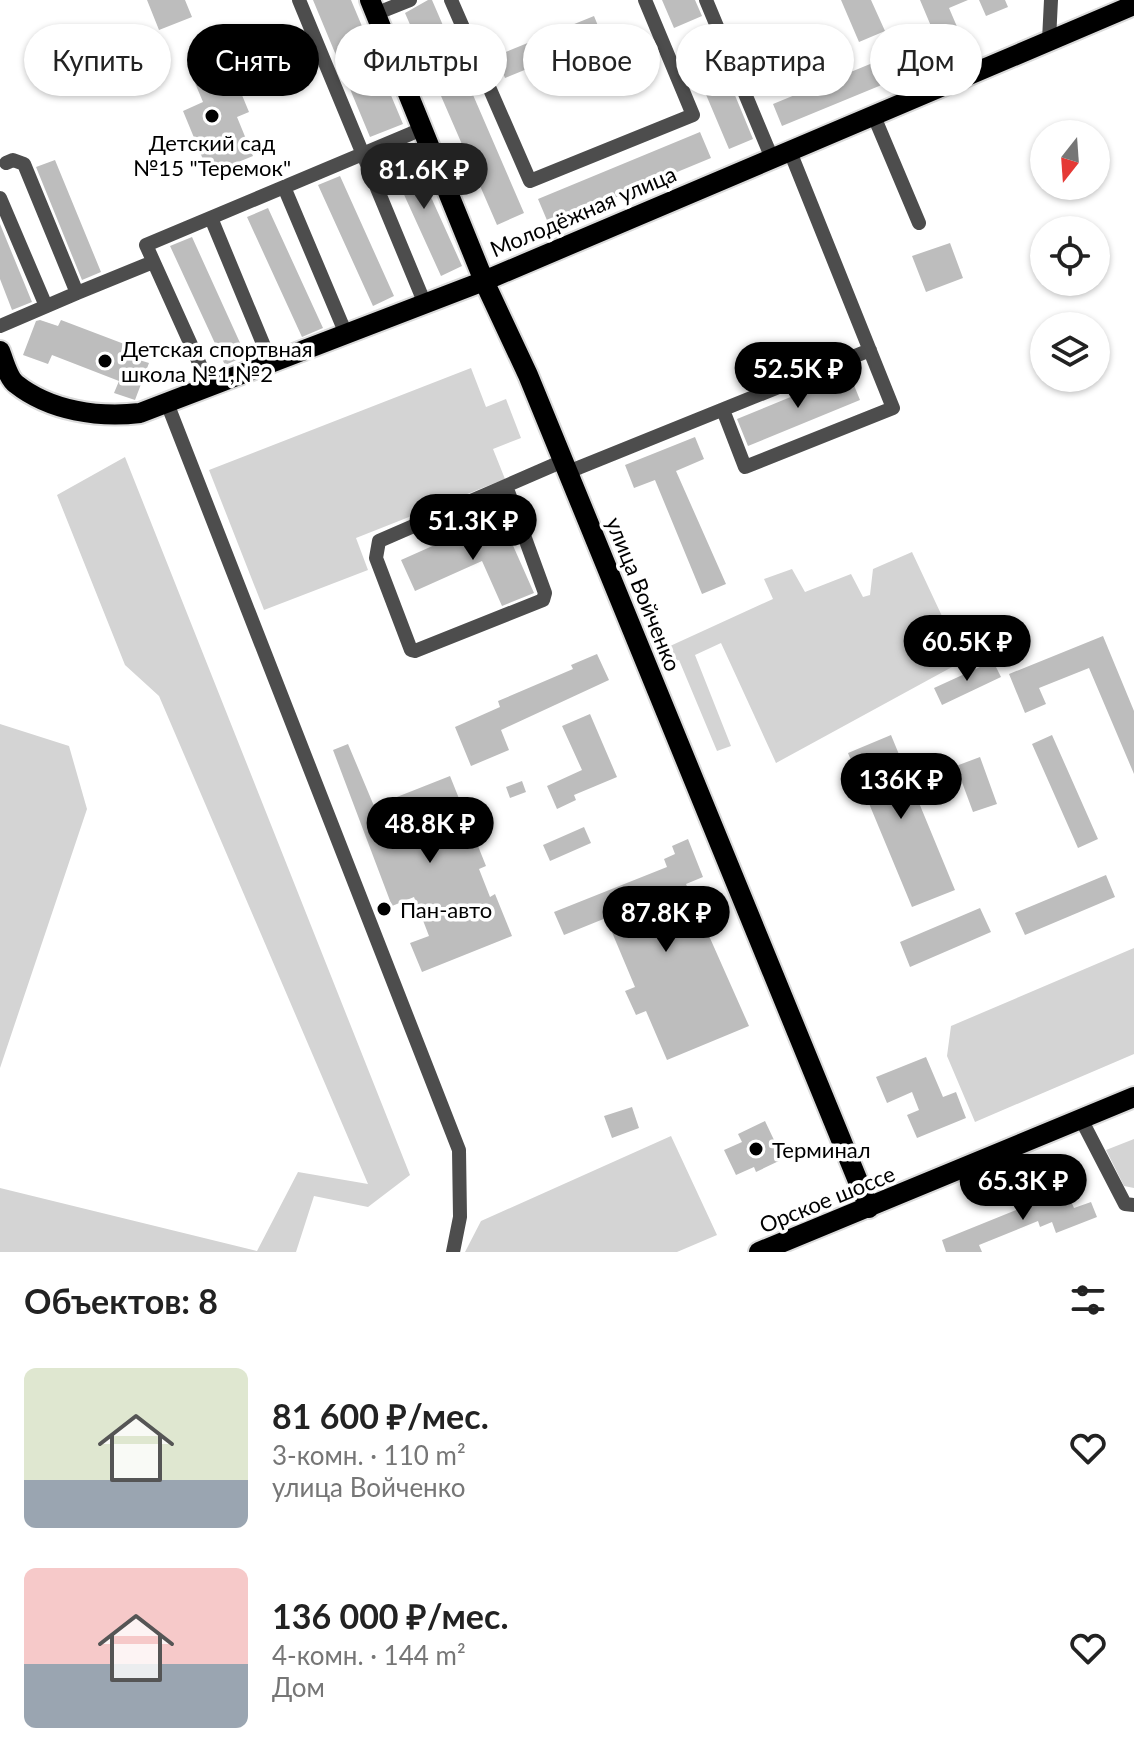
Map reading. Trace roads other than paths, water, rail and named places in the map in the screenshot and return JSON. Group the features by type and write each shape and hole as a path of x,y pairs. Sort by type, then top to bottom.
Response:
{"main road":[{"name":"Молодёжная улица","path":"7,386 78,412 110,417 140,413 484,281 780,152 1134,5"},
{"name":"улица Войченко","path":"372,7 484,281 566,466 869,1208"},
{"path":"0,351 7,386"},
{"name":"Орское шоссе","path":"759,1252 1134,1097"}],"lane":[{"path":"299,0 425,304"},
{"path":"372,7 410,0"},
{"path":"451,0 530,181 693,115 645,0"},
{"path":"706,0 780,152 893,408 745,467 723,410"},
{"path":"1049,40 1051,0"},
{"path":"873,114 919,223"},
{"path":"210,387 146,245 422,129"},
{"path":"2,159 24,164 77,293"},
{"path":"284,187 346,334"},
{"path":"0,198 46,306"},
{"path":"211,218 271,363"},
{"path":"0,326 153,262"},
{"path":"506,486 545,593 543,600 411,650 376,558 379,541 506,486 723,410 870,350"},
{"path":"167,403 459,1150 460,1217 453,1252"},
{"path":"1081,1119 1125,1204 1134,1205"}],"place":[{"name":"Детский сад №15 \"Теремок\"","path":"212,116"},
{"name":"Детская спортвная школа №1,№2","path":"105,361"},
{"name":"Пан-авто","path":"384,909"},
{"name":"Терминал","path":"756,1149"}]}
